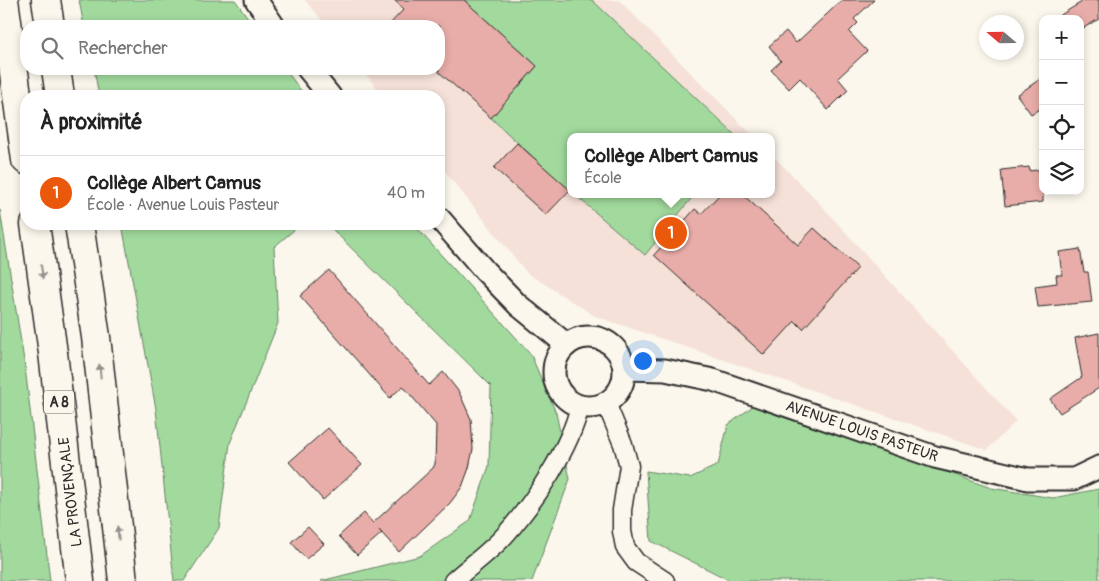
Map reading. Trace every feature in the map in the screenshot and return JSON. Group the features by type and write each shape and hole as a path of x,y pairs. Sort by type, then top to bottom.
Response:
{"highway":[{"path":"4,0 20,116"},
{"path":"46,0 49,20"},
{"path":"57,75 59,90"},
{"name":"LA PROVENÇALE","path":"36,230 53,353 80,581"},
{"path":"80,230 96,337 123,581"}],"street":[{"path":"256,0 270,20"},
{"path":"313,75 325,90"},
{"path":"445,225 518,305 567,345"},
{"path":"587,336 598,337 608,342 622,358 625,369 621,388 615,396 606,403 590,407 580,406 569,400 560,391 555,380 554,367 558,355 567,345 576,339 587,336"},
{"name":"AVENUE LOUIS PASTEUR","path":"625,369 665,370 712,380 935,457 1028,479 1074,479 1099,467"},
{"path":"606,403 624,444 630,466 622,510 622,531 625,547 636,562 665,581"},
{"path":"453,581 505,536 537,492 577,420 580,406"}],"shaded area":[{"path":"305,0 619,0 750,133 567,133 567,198 775,198 775,158 811,194 1016,421 987,450 595,316 527,273 445,171 445,90 379,90 366,75 445,75 445,20 322,20"}],"green space":[{"path":"79,0 235,0 250,20 83,20"},
{"path":"464,0 592,0 733,133 567,133 567,188 491,118 537,66"},
{"path":"95,75 289,75 301,90 98,90"},
{"path":"579,198 692,198 645,255"},
{"path":"0,210 25,367 50,581 0,581"},
{"path":"123,230 294,230 274,247 278,323 230,443 219,528 184,581 174,581 156,409"},
{"path":"333,230 418,230 530,353 556,413 570,479 532,581 321,581 420,556 470,521 489,466 491,386"},
{"path":"757,403 991,488 1053,498 1099,489 1099,581 731,581 651,541 646,471 690,478 718,465 728,425"}],"building":[{"path":"394,0 464,0 537,66 491,118 442,75 445,75 445,20 394,20 404,9"},
{"path":"842,0 874,0 854,19 858,23 849,32 867,51 838,78 848,90 828,110 800,78 789,89 771,70 781,61 769,46 786,31 796,43"},
{"path":"1085,0 1099,0 1099,19 1084,28 1084,15 1061,15"},
{"path":"1039,80 1039,109 1031,114 1017,95"},
{"path":"517,143 567,187 567,193 546,215 494,168"},
{"path":"1029,167 1030,171 1039,170 1039,195 1043,195 1043,202 1005,206 1001,170"},
{"path":"716,198 746,198 798,245 814,228 858,268 803,329 795,321 764,355 654,255 695,209 701,214"},
{"path":"1080,249 1084,272 1088,272 1092,302 1038,307 1035,286 1057,283 1056,275 1062,275 1059,252"},
{"path":"329,270 429,385 443,372 459,392 471,419 473,449 462,487 450,503 399,552 382,533 357,555 339,536 364,513 373,523 433,468 435,464 436,425 403,386 390,398 300,296"},
{"path":"1099,333 1099,388 1060,413 1050,399 1082,377 1075,338"},
{"path":"328,428 362,465 323,500 289,462"},
{"path":"308,527 324,544 306,559 291,542"}],"place":[{"name":"Collège Albert Camus","path":"671,233"}]}
